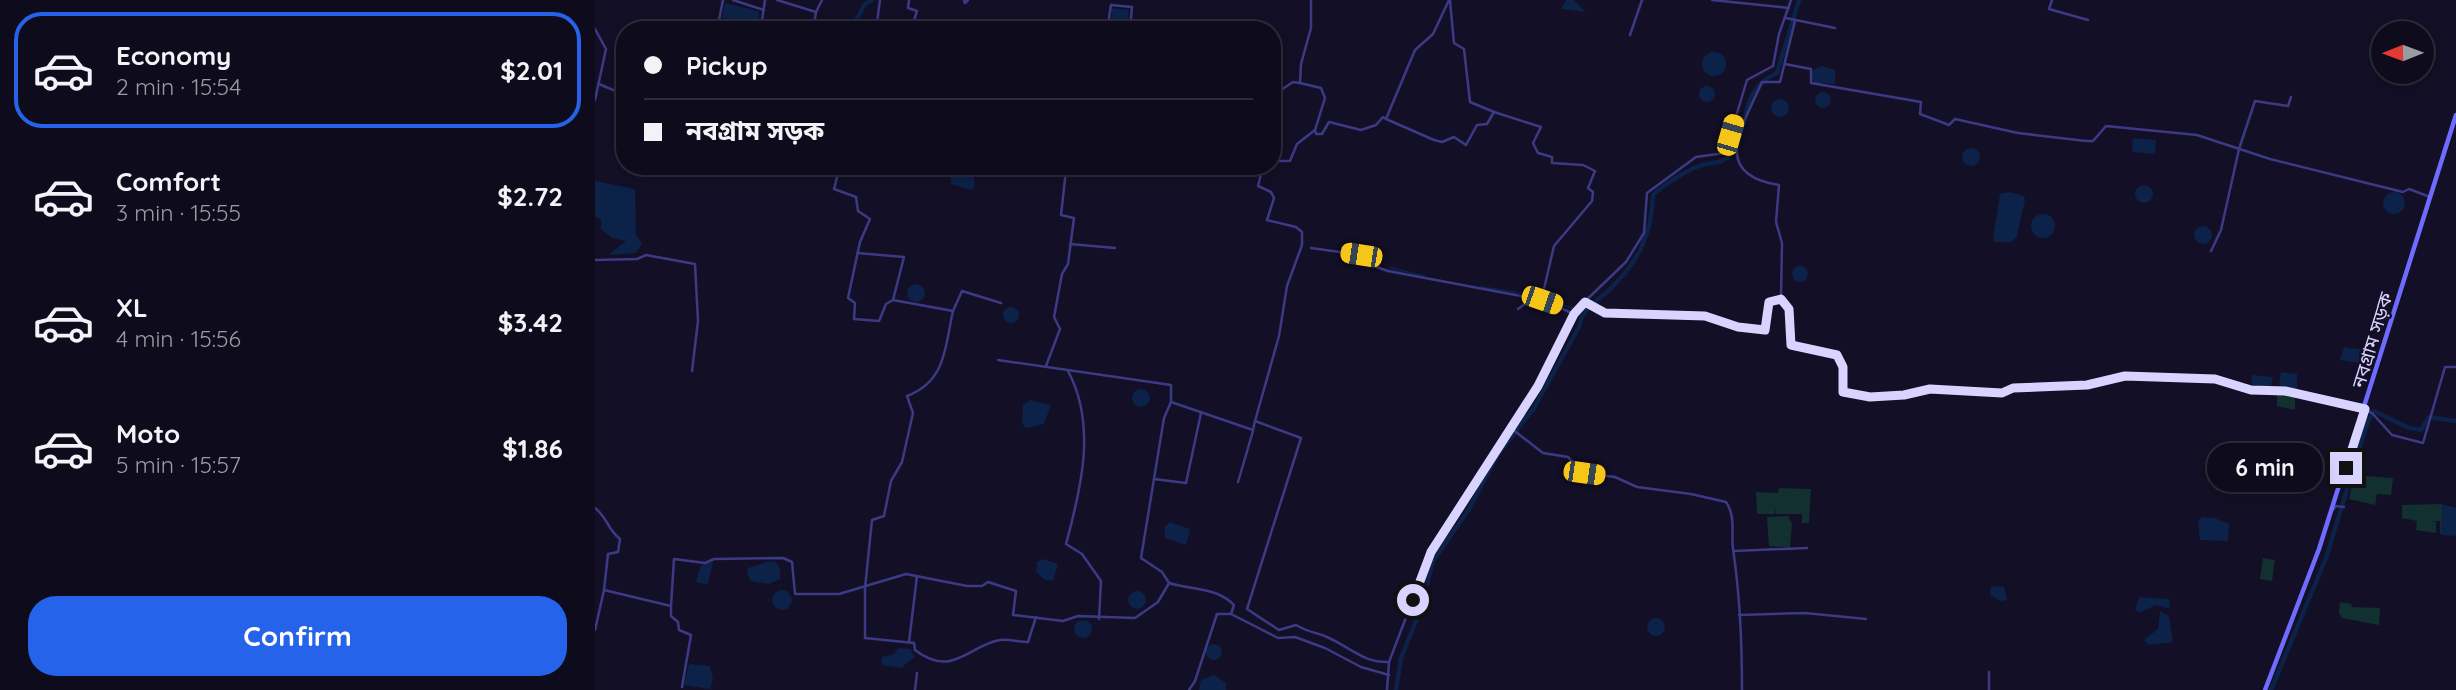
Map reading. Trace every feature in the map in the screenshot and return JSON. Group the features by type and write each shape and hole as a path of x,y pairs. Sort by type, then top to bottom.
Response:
{"main road":[{"name":"নবগ্রাম সড়ক","path":"2265,690 2331,512 2456,115"}],"street":[{"path":"723,0 719,20 723,21"},
{"path":"733,0 764,10"},
{"path":"764,21 765,0"},
{"path":"777,0 816,12"},
{"path":"814,21 821,0"},
{"path":"878,21 880,0"},
{"path":"909,0 908,8 916,11 913,21"},
{"path":"1300,83 1301,64 1311,28 1311,0"},
{"path":"1449,0 1454,43 1464,48 1470,102 1541,127 1534,142 1538,153 1552,157 1552,163 1583,165 1595,171 1588,188 1593,192 1593,201 1554,246 1543,293"},
{"path":"1387,119 1415,50 1433,34 1449,0"},
{"path":"1630,35 1642,0"},
{"path":"1712,0 1790,8"},
{"path":"1387,690 1389,662 1431,552 1513,430 1574,314 1626,262 1644,233 1647,193 1696,157 1725,153 1747,80 1773,66 1791,0"},
{"path":"2052,0 2049,9 2088,20"},
{"path":"1108,21 1111,5 1132,7 1131,21"},
{"path":"1786,19 1835,28"},
{"path":"1795,21 1780,82 1762,82 1736,151 1737,162 1746,174 1779,185 1776,222 1782,243 1781,299 1789,309 1791,345 1837,355 1843,367 1843,392 1896,396 1930,389 2002,393 2013,388 2087,385 2112,377 2215,379 2251,390 2285,391 2365,409 2392,435 2423,443 2445,367 2456,367"},
{"path":"595,29 606,49 595,100"},
{"path":"1785,64 1811,69 1811,83 1921,102 1920,114 1949,125 1955,119 1965,120 2018,133 2086,141 2093,141 2106,126 2121,125 2186,132 2280,162 2403,191 2409,189 2431,198"},
{"path":"1281,90 1293,82 1325,92 1315,130 1297,144 1290,161 1281,161"},
{"path":"599,83 616,91"},
{"path":"2211,251 2221,230 2239,149 2255,102 2288,106 2291,97"},
{"path":"1516,117 1518,111"},
{"path":"1315,130 1315,134 1322,135 1329,122 1365,129 1377,125 1383,117 1434,140 1441,142 1454,137 1466,145 1477,125 1487,124 1493,112"},
{"path":"838,175 834,189 856,197 858,211 870,219 857,253 848,298 855,303 855,319 879,321 886,304 893,300 953,310"},
{"path":"1046,366 1060,329 1054,317 1074,218 1061,215 1065,175"},
{"path":"1238,482 1279,336 1287,286 1303,245 1302,232 1296,227 1267,220 1274,198 1271,192 1258,186 1261,175"},
{"path":"1070,244 1115,248"},
{"path":"1311,248 1361,255 1367,258 1368,264 1388,271 1533,298 1574,314"},
{"path":"857,253 904,257 893,300"},
{"path":"595,260 637,259 646,255 695,264 698,321 692,370"},
{"path":"1002,303 962,291 953,310 943,363 921,391 907,396 913,413 902,462 891,481 884,516 872,520 865,588 865,638 909,642 927,659 961,660 1000,640 1028,642 1036,617"},
{"path":"1518,309 1533,298"},
{"path":"1587,302 1594,309 1631,316 1705,316 1738,327 1765,330 1769,302 1781,299"},
{"path":"998,360 1171,385 1171,402 1164,418 1141,558 1162,572 1169,583 1188,589 1206,589 1228,599 1234,605 1231,614"},
{"path":"1068,371 1078,390 1085,447 1082,487 1066,544 1082,554 1101,581 1098,619"},
{"path":"1171,402 1253,430"},
{"path":"1154,479 1186,483 1201,414"},
{"path":"1255,421 1301,438 1247,609 1279,630 1296,625 1311,635 1326,636 1374,663 1389,662"},
{"path":"1513,430 1543,453 1568,457 1584,473 1615,477 1637,487 1726,502 1732,515 1744,662 1742,690"},
{"path":"2331,512 2336,506 2344,507"},
{"path":"595,508 605,516 611,532 619,539 618,552 608,554 604,590 595,630"},
{"path":"1734,551 1807,548"},
{"path":"682,687 691,635 679,630 678,622 671,617 674,559 705,563 714,559 783,558 792,562 795,594 839,594 865,588 877,580 906,574 967,586 982,586 988,582 1016,591 1013,615 1063,621 1078,616 1098,619 1135,618 1158,602 1169,583"},
{"path":"909,642 917,576"},
{"path":"604,590 671,606"},
{"path":"1739,615 1805,613 1866,618"},
{"path":"1189,690 1195,681 1217,614 1231,614 1278,638 1295,637 1325,648 1361,667 1389,675"},
{"path":"1989,672 1989,690"},
{"path":"915,690 917,673"}],"green space":[{"path":"2277,393 2295,395 2295,410 2277,406"},
{"path":"2294,457 2317,465 2320,477 2314,490 2282,481 2287,460"},
{"path":"2365,476 2393,478 2391,495 2377,494 2375,505 2349,499 2353,480 2362,480"},
{"path":"1779,488 1811,489 1809,523 1802,523 1802,514 1776,514 1776,508 1775,514 1757,514 1756,492 1778,493"},
{"path":"2440,504 2456,508 2456,535 2440,534 2440,521 2432,521 2436,522 2436,533 2416,530 2417,521 2402,518 2402,505"},
{"path":"1788,516 1792,524 1790,548 1769,546 1767,517"},
{"path":"2263,558 2275,560 2272,581 2260,579"},
{"path":"2340,602 2351,604 2352,607 2380,608 2379,625 2342,618 2339,613"}],"water":[{"path":"1566,0 1574,0 1586,12 1561,9"},
{"path":"725,3 759,11 760,21 733,21 722,18"},
{"path":"1112,8 1129,10 1128,21 1111,21"},
{"path":"1714,52 1725,59 1726,64 1719,75 1714,76 1703,69 1702,64 1709,53"},
{"path":"1822,66 1835,70 1835,84 1814,83 1813,70"},
{"path":"1704,86 1710,86 1715,94 1713,100 1704,102 1699,97 1699,91"},
{"path":"1820,92 1826,92 1831,100 1829,106 1820,108 1815,103 1815,97"},
{"path":"1776,99 1784,99 1789,108 1787,115 1776,117 1771,112 1771,104"},
{"path":"2133,138 2156,140 2155,154 2132,152"},
{"path":"1971,148 1979,153 1980,157 1975,165 1971,166 1963,161 1962,157 1967,149"},
{"path":"974,175 975,188 970,190 951,184 950,176"},
{"path":"595,181 635,189 636,235 642,243 636,253 609,255 626,241 612,238 601,229 601,219 595,217"},
{"path":"2144,185 2150,188 2153,194 2150,200 2144,203 2138,200 2135,194 2138,188"},
{"path":"2010,192 2024,196 2025,200 2017,236 2012,242 1995,242 1993,239 2000,194"},
{"path":"2394,192 2402,195 2405,203 2402,211 2394,214 2386,211 2383,203 2386,195"},
{"path":"2043,214 2052,217 2055,226 2052,235 2043,238 2034,235 2031,226 2034,217"},
{"path":"2203,226 2209,229 2212,235 2209,241 2203,244 2197,241 2194,235 2197,229"},
{"path":"1800,266 1806,268 1806,280 1800,282 1794,280 1792,274 1794,268"},
{"path":"916,284 922,287 925,293 922,299 916,302 910,299 907,293 910,287"},
{"path":"1011,307 1017,309 1017,321 1011,323 1005,321 1003,315 1005,309"},
{"path":"2344,347 2363,350 2359,363 2340,360"},
{"path":"2281,372 2297,374 2297,392 2279,388"},
{"path":"2252,375 2273,377 2270,389 2251,387"},
{"path":"1137,389 1145,389 1150,398 1148,405 1137,407 1132,402 1132,394"},
{"path":"1030,400 1051,405 1044,424 1027,428 1022,424 1023,405"},
{"path":"2442,505 2456,508 2456,536 2441,535"},
{"path":"2202,517 2215,518 2229,524 2228,541 2200,540 2198,521"},
{"path":"1170,522 1190,529 1186,545 1165,538 1165,526"},
{"path":"1043,559 1058,564 1053,581 1045,580 1036,572 1037,562"},
{"path":"770,561 776,562 780,569 780,579 769,584 751,581 747,574 748,568"},
{"path":"713,562 708,584 698,583 696,581 701,565"},
{"path":"1991,586 2004,587 2007,600 2000,601 1990,595"},
{"path":"782,590 789,593 792,600 789,607 782,610 775,607 772,600 775,593"},
{"path":"1137,591 1143,594 1146,600 1143,606 1137,609 1131,606 1128,600 1131,594"},
{"path":"2139,597 2169,599 2170,609 2156,605 2139,613 2135,609"},
{"path":"2160,611 2169,616 2173,642 2148,645 2144,640 2158,629"},
{"path":"1656,618 1662,621 1665,627 1662,633 1656,636 1650,633 1647,627 1650,621"},
{"path":"1083,620 1089,623 1092,629 1089,635 1083,638 1077,635 1074,629 1077,623"},
{"path":"1214,644 1220,646 1220,658 1214,660 1208,658 1206,652 1208,646"},
{"path":"898,648 910,649 915,657 901,668 882,665 882,657 894,654"},
{"path":"689,664 710,666 713,680 710,689 684,685"},
{"path":"1214,675 1226,683 1226,690 1199,690 1201,680"}],"waterway":[{"path":"856,21 865,4 872,0"},
{"path":"1396,690 1401,658 1420,611 1433,561 1469,509 1498,454 1534,408 1583,315 1618,281 1635,259 1650,223 1653,195 1687,172 1724,160 1730,155 1737,144 1750,99 1764,81 1777,73 1799,0"},
{"path":"1391,268 1424,276"},
{"path":"1481,287 1533,295 1574,309"},
{"path":"2271,690 2326,558 2367,424 2374,411 2409,428 2421,430 2429,417 2456,421"}],"route":[{"path":"1413,600 1431,552 1514,425 1538,386 1574,314 1585,302 1605,313 1631,316 1705,316 1738,327 1765,330 1769,302 1781,299 1789,309 1791,345 1837,355 1843,367 1843,392 1870,397 1904,395 1930,389 2002,393 2013,388 2087,385 2125,376 2215,379 2258,391 2276,390 2309,395 2365,409 2346,468"}]}
